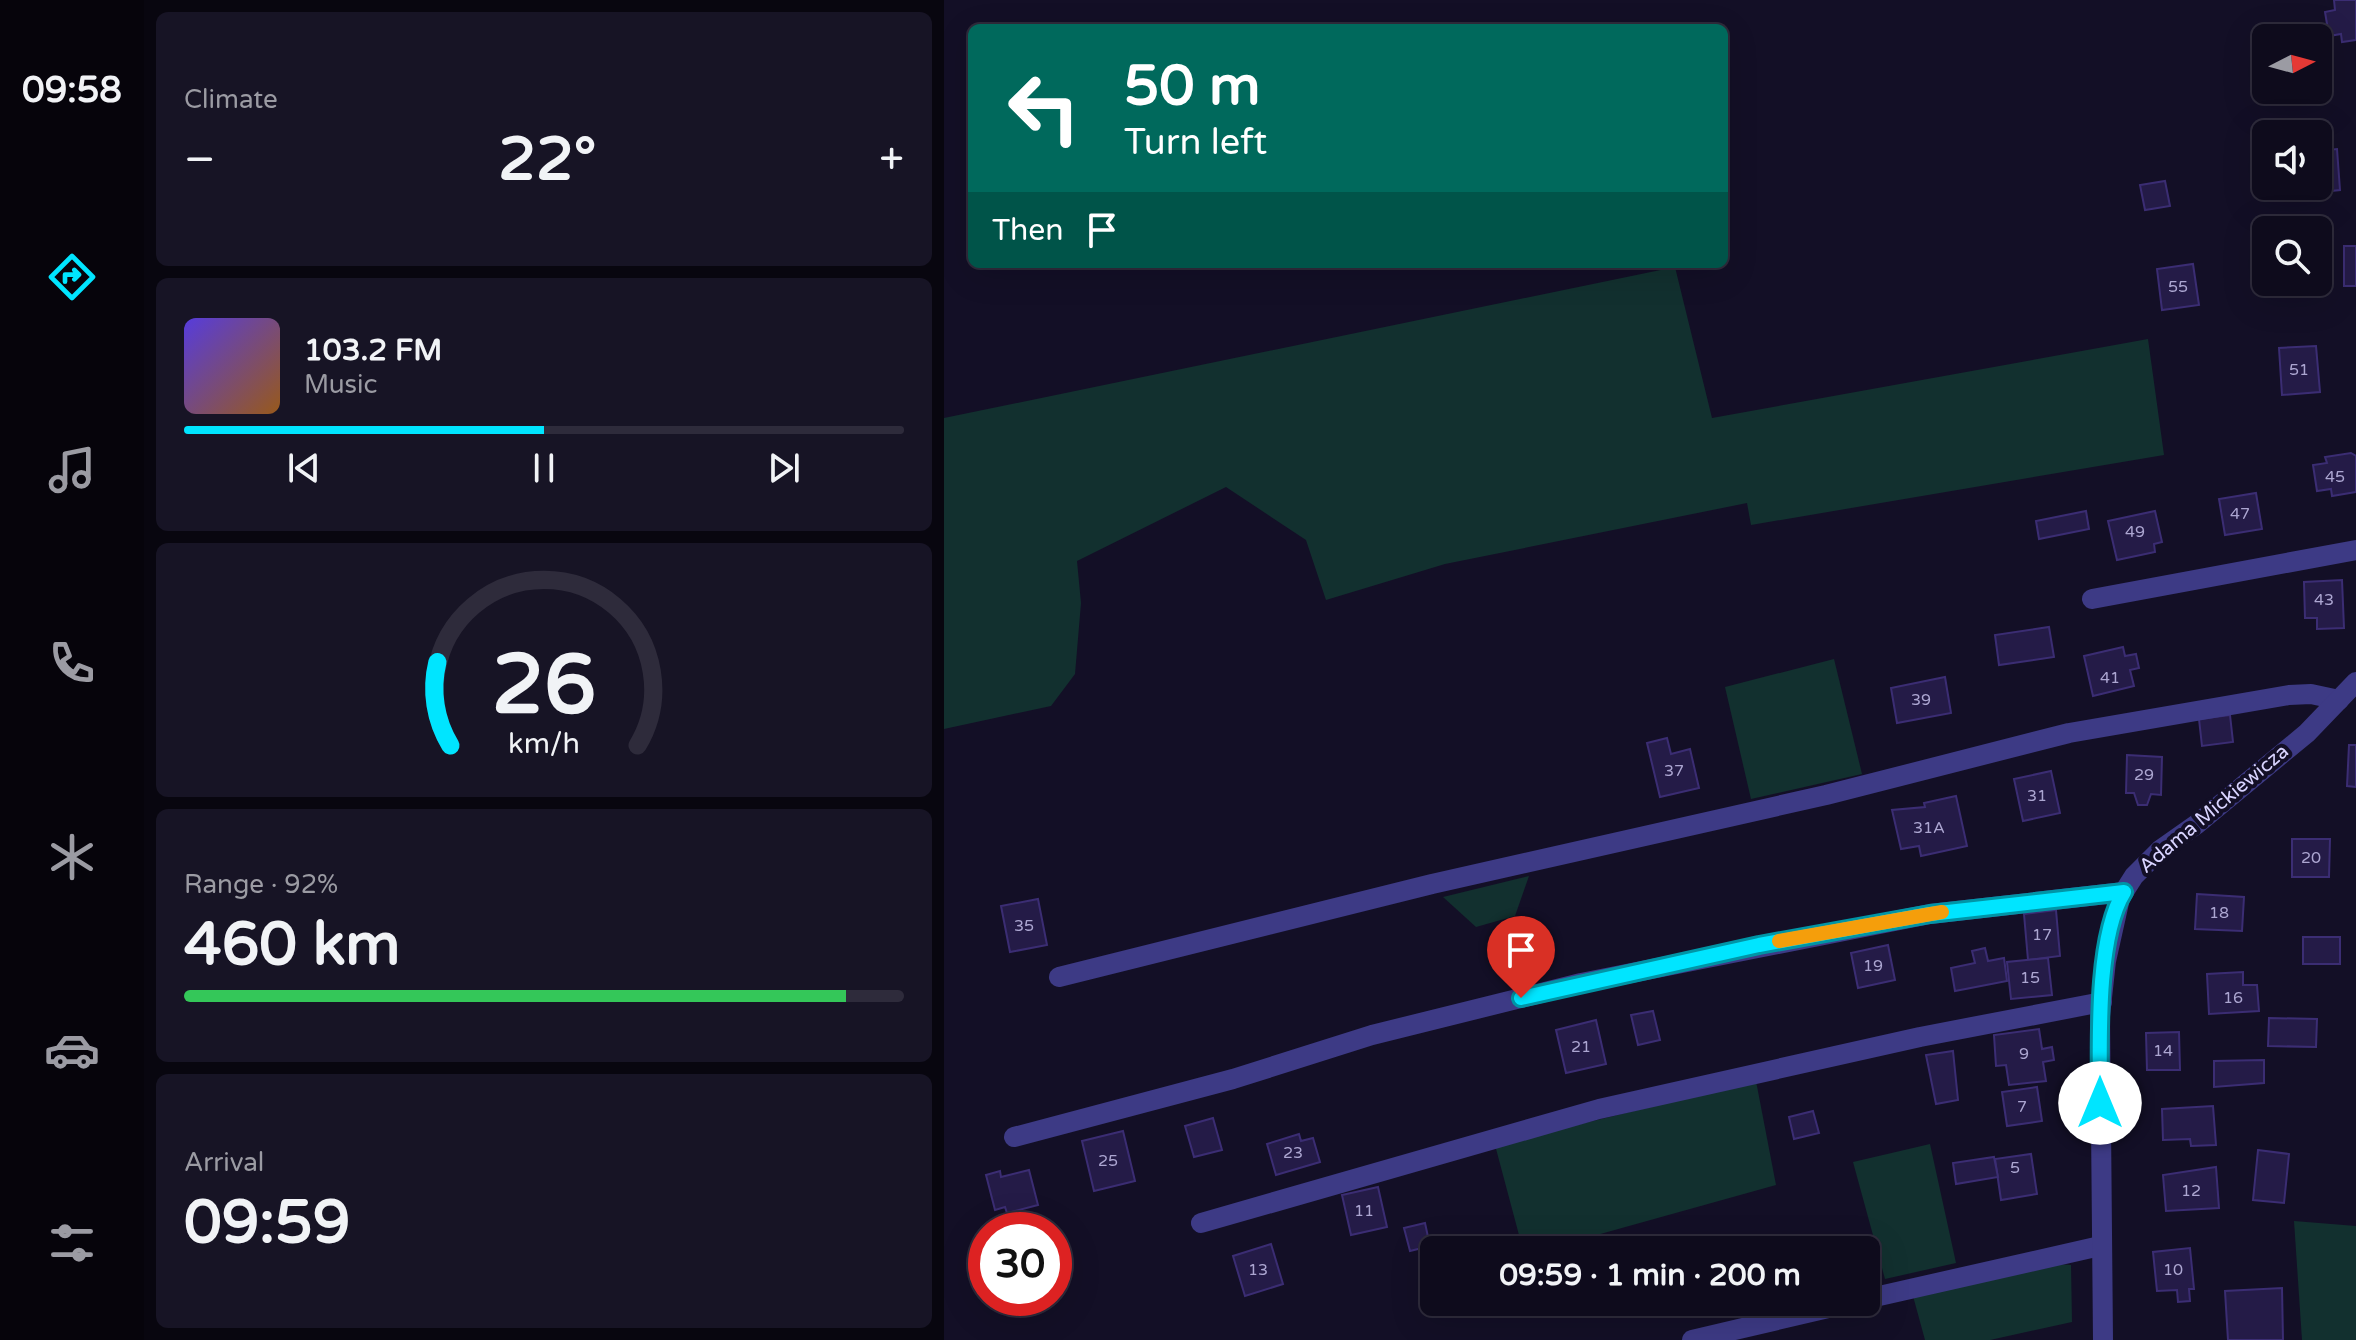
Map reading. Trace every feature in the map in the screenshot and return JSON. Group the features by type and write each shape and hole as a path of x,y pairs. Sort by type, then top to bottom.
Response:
{"street":[{"path":"2092,599 2356,550"},
{"name":"Adama Mickiewicza","path":"2103,1340 2100,1246 2102,1002 2114,919 2124,892 2134,876 2160,850 2282,753 2356,682"},
{"path":"1059,977 1432,884 1826,795 2069,733 2289,695 2311,694 2339,700"},
{"path":"1014,1137 1233,1079 1372,1035 1581,983 1930,914 2124,892"},
{"path":"1201,1223 1599,1109 1920,1037 2102,1002"},
{"path":"1880,1296 2100,1246"},
{"path":"1692,1340 1794,1316"}],"green space":[{"path":"1675,268 1712,418 2148,339 2164,455 1751,525 1747,503 1445,564 1326,600 1306,540 1226,487 1077,561 1081,603 1075,674 1051,706 944,729 944,418"},
{"path":"1834,659 1862,774 1751,799 1725,687"},
{"path":"1529,876 1515,916 1476,927 1443,897"},
{"path":"1756,1081 1776,1185 1593,1236 1519,1236 1495,1145"},
{"path":"1930,1144 1956,1263 1885,1279 1880,1261 1880,1236 1873,1236 1853,1162"},
{"path":"2294,1221 2356,1226 2356,1340 2302,1340"},
{"path":"2056,1264 2071,1265 2072,1322 1990,1340 1925,1340 1913,1296"}],"building":[{"path":"2334,0 2356,0 2356,40 2342,42 2341,34 2332,36 2332,24 2327,24 2325,12 2335,10"},
{"path":"2337,149 2340,190 2332,191 2332,150"},
{"path":"2165,181 2170,206 2145,210 2140,185"},
{"path":"2344,246 2356,246 2356,286 2344,286"},
{"path":"2193,264 2199,305 2162,310 2157,269"},
{"path":"2316,346 2320,392 2282,395 2279,348"},
{"path":"2351,453 2356,456 2356,492 2332,496 2331,489 2317,491 2313,465 2327,463 2325,457"},
{"path":"2256,493 2262,529 2225,535 2219,499"},
{"path":"2086,511 2089,529 2039,539 2036,521"},
{"path":"2155,511 2162,542 2154,544 2155,552 2117,560 2108,521"},
{"path":"2342,580 2344,628 2317,629 2317,618 2305,618 2304,582"},
{"path":"2049,627 2054,657 1999,665 1995,635"},
{"path":"2123,647 2125,656 2136,654 2139,668 2130,670 2134,686 2093,696 2084,656"},
{"path":"1945,677 1951,713 1897,723 1891,688"},
{"path":"2230,715 2233,742 2202,746 2199,719"},
{"path":"1667,738 1671,754 1690,749 1699,788 1660,797 1647,743"},
{"path":"2349,745 2356,745 2356,787 2347,786"},
{"path":"2127,755 2162,757 2161,795 2151,794 2147,805 2138,805 2134,793 2126,793"},
{"path":"2051,771 2060,813 2023,821 2014,779"},
{"path":"1956,796 1967,846 1921,856 1919,846 1901,849 1892,810 1925,807 1924,803"},
{"path":"2292,839 2330,839 2329,877 2292,877"},
{"path":"2197,894 2244,897 2242,931 2195,929"},
{"path":"1038,899 1047,945 1010,952 1001,906"},
{"path":"2056,910 2060,956 2028,960 2024,914"},
{"path":"2303,937 2340,937 2340,964 2303,964"},
{"path":"1888,945 1895,980 1858,988 1851,953"},
{"path":"1985,948 1988,961 2004,958 2007,981 1955,991 1951,968 1975,963 1972,951"},
{"path":"2048,958 2052,995 2011,999 2007,962"},
{"path":"2243,972 2243,985 2257,985 2259,1011 2209,1014 2207,974"},
{"path":"1653,1011 1660,1040 1638,1045 1631,1015"},
{"path":"2269,1018 2317,1019 2316,1047 2268,1046"},
{"path":"1596,1020 1606,1064 1566,1073 1556,1030"},
{"path":"2039,1029 2042,1049 2052,1047 2054,1060 2043,1062 2046,1081 2009,1085 2006,1065 1996,1066 1994,1035"},
{"path":"2179,1032 2180,1070 2147,1070 2146,1033"},
{"path":"1953,1051 1958,1100 1936,1104 1926,1055"},
{"path":"2264,1060 2264,1083 2214,1087 2214,1061"},
{"path":"2037,1087 2042,1121 2007,1126 2002,1092"},
{"path":"2213,1106 2216,1145 2191,1146 2190,1139 2163,1140 2162,1109"},
{"path":"1813,1111 1819,1133 1794,1139 1789,1117"},
{"path":"1213,1118 1222,1150 1194,1157 1185,1126"},
{"path":"1123,1131 1135,1181 1094,1191 1082,1141"},
{"path":"1299,1134 1301,1141 1313,1138 1320,1162 1276,1175 1267,1144"},
{"path":"2258,1150 2289,1154 2284,1203 2253,1200"},
{"path":"2031,1154 2037,1194 2001,1200 1995,1159"},
{"path":"1994,1157 1998,1177 1956,1184 1953,1163"},
{"path":"2216,1167 2219,1208 2166,1211 2163,1175"},
{"path":"1029,1170 1038,1205 1011,1212 1007,1212 1005,1207 995,1210 986,1175 1000,1171 1001,1177"},
{"path":"1378,1187 1387,1227 1351,1235 1342,1195"},
{"path":"1425,1223 1428,1236 1420,1236 1420,1248 1410,1251 1404,1228"},
{"path":"1271,1244 1283,1284 1245,1296 1233,1256"},
{"path":"2190,1248 2194,1289 2189,1289 2190,1301 2178,1302 2177,1290 2157,1291 2153,1252"},
{"path":"2282,1288 2283,1340 2228,1340 2225,1291"}],"slow traffic":[{"path":"1779,941 1942,912"}],"route":[{"path":"1521,998 1759,945 1930,914 2124,892 2114,919 2106,961 2100,1016 2100,1103"}]}
